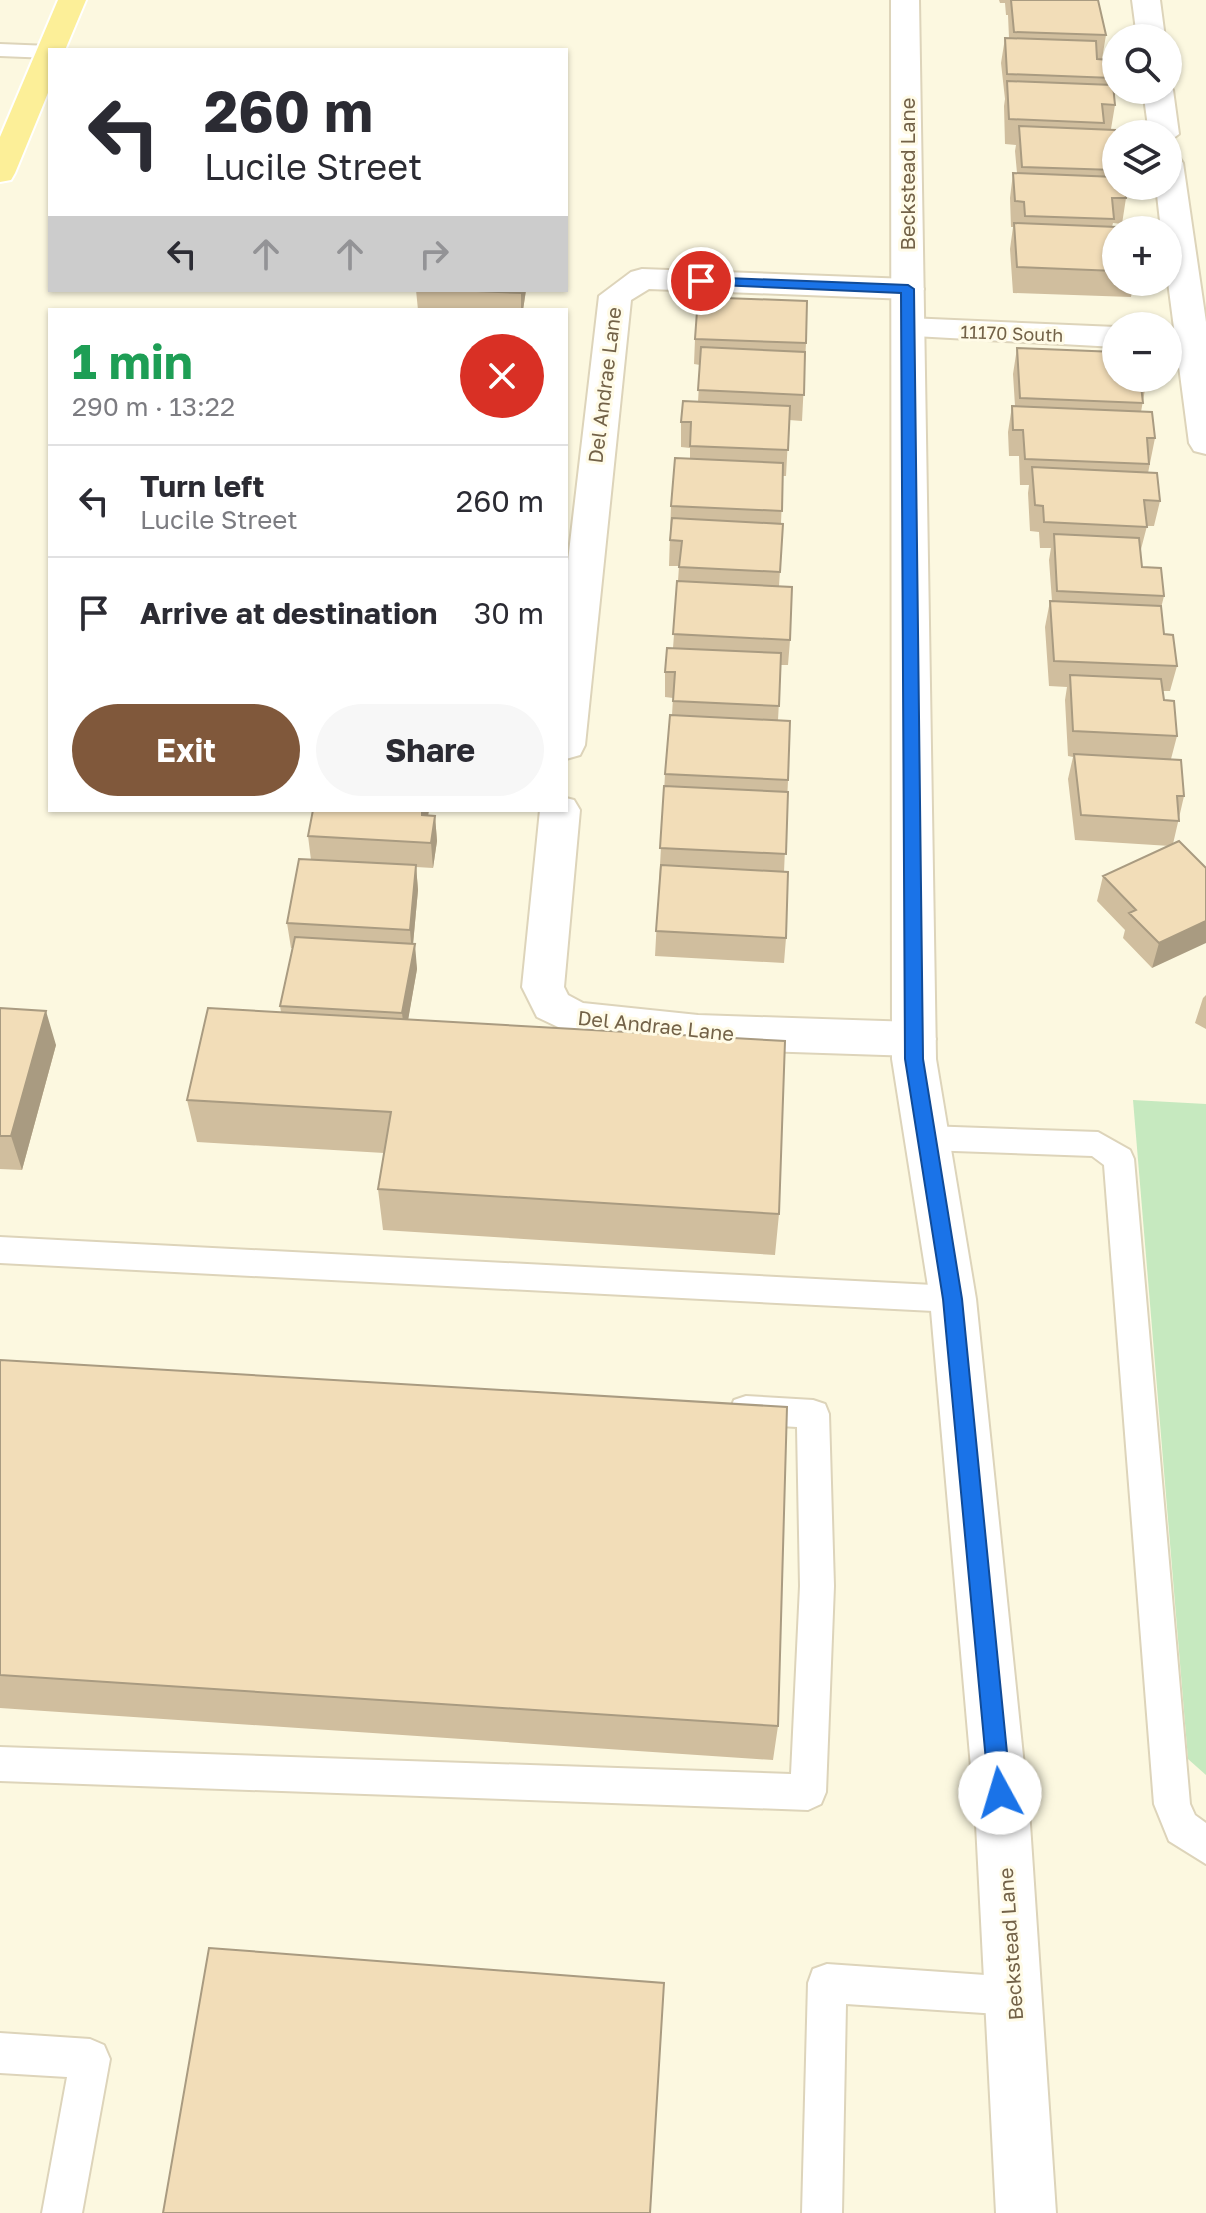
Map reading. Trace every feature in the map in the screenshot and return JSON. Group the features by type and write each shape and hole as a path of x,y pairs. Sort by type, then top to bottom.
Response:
{"main road":[{"path":"52,48 72,0"},
{"path":"0,173 48,57"}],"street":[{"name":"Beckstead Lane","path":"905,0 914,1039 926,1138 953,1299 1003,1824 1026,2213"},
{"path":"1146,0 1149,24"},
{"path":"1171,200 1178,312"},
{"name":"Del Andrae Lane","path":"568,727 615,296 642,279 908,289"},
{"name":"11170 South","path":"908,328 1102,336"},
{"path":"1182,348 1206,443"},
{"name":"Del Andrae Lane","path":"560,812 543,987 552,1006 575,1019 698,1032 914,1039"}],"lane":[{"path":"0,50 48,52"},
{"path":"926,1138 1098,1144 1119,1159 1172,1804 1182,1828 1206,1846"},
{"path":"0,1250 953,1299"},
{"path":"0,1764 808,1792 817,1586 813,1414 717,1408"},
{"path":"822,2213 827,1983 1014,1996"},
{"path":"0,2053 90,2059 62,2213"}],"green space":[{"path":"1133,1100 1206,1104 1206,1775 1188,1759"}],"building":[{"path":"1011,0 1098,0 1103,24 1102,35 1014,32"},
{"path":"1005,38 1096,41 1097,59 1102,59 1102,78 1007,74"},
{"path":"1007,81 1102,85 1102,123 1009,119"},
{"path":"1019,126 1102,129 1102,170 1022,167"},
{"path":"1013,173 1102,176 1102,200 1112,200 1114,216 1102,216 1102,219 1025,216 1024,202 1015,201"},
{"path":"1014,223 1102,226 1102,270 1017,267"},
{"path":"698,297 807,301 806,343 695,339"},
{"path":"701,347 805,352 804,395 698,390"},
{"path":"1017,348 1102,351 1102,392 1142,392 1143,403 1020,398"},
{"path":"683,401 790,406 788,450 690,446 691,422 681,422"},
{"path":"1012,406 1152,412 1155,438 1147,438 1149,464 1025,459 1023,430 1013,430"},
{"path":"675,458 783,463 782,511 671,506"},
{"path":"1032,467 1157,473 1160,501 1144,500 1147,527 1044,522 1043,506 1035,505"},
{"path":"672,518 783,524 780,572 679,567 682,541 670,540"},
{"path":"1054,534 1139,538 1142,567 1161,568 1164,596 1057,591"},
{"path":"677,581 792,587 790,640 673,634"},
{"path":"1050,601 1161,606 1164,634 1173,635 1177,666 1054,661"},
{"path":"667,648 781,653 779,706 673,701 675,672 665,672"},
{"path":"1070,675 1161,679 1164,700 1174,701 1177,736 1073,731"},
{"path":"670,715 790,721 788,780 665,774"},
{"path":"1074,754 1181,760 1184,796 1177,796 1179,821 1081,815"},
{"path":"664,786 788,792 786,854 660,848"},
{"path":"313,812 422,812 422,815 435,816 431,843 308,836"},
{"path":"1179,841 1206,868 1206,921 1159,943 1129,913 1136,910 1103,876"},
{"path":"299,859 416,865 410,930 287,923"},
{"path":"661,865 788,872 786,938 656,931"},
{"path":"295,937 415,944 402,1013 280,1006"},
{"path":"0,1008 46,1011 11,1136 0,1136"},
{"path":"208,1008 785,1041 779,1214 378,1189 391,1112 187,1100"},
{"path":"0,1360 787,1407 778,1726 0,1675"},
{"path":"209,1948 664,1983 650,2213 163,2213"}],"route":[{"path":"701,281 908,289 914,1059 953,1299 1000,1793"}]}
